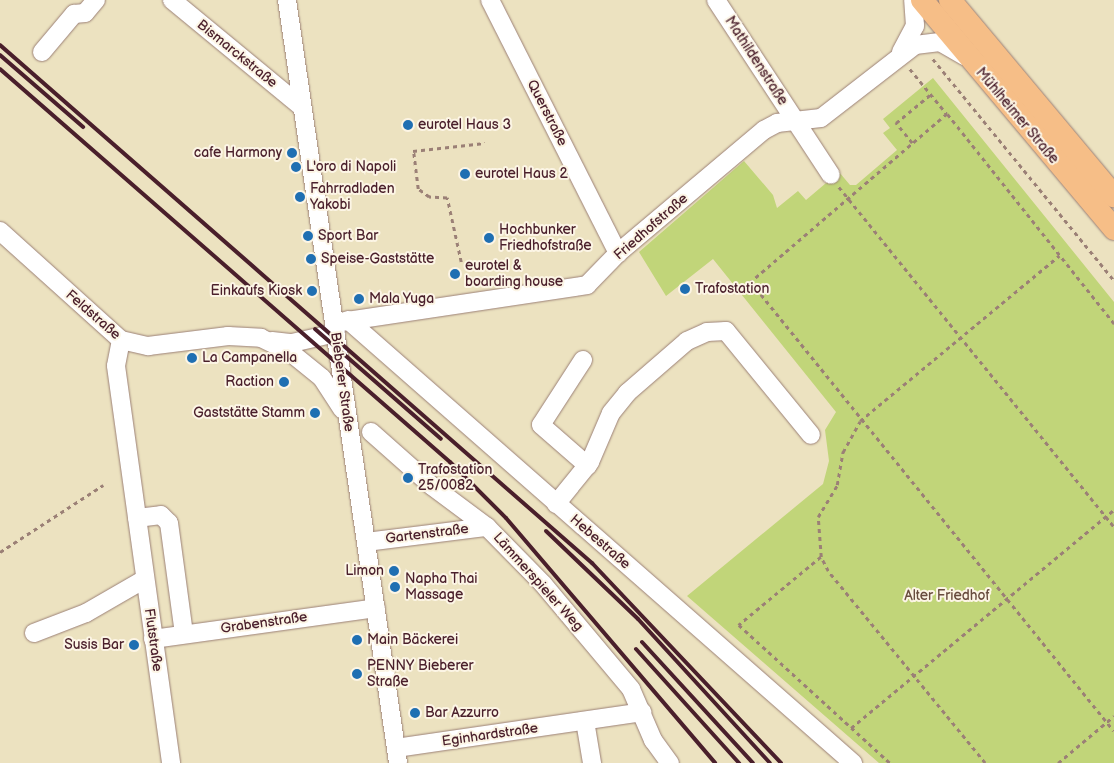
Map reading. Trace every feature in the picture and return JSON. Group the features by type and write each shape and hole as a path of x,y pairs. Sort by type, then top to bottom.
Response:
{"main road":[{"name":"Mühlheimer Straße","path":"922,0 976,67 1114,229"},
{"name":"Mühlheimer Straße","path":"950,0 1114,196"}],"street":[{"path":"42,52 74,14 85,13 96,0"},
{"name":"Bismarckstraße","path":"172,0 302,108"},
{"name":"Bieberer Straße","path":"287,0 302,108 339,325 349,429 397,756"},
{"name":"Querstraße","path":"490,0 618,253"},
{"name":"Mathildenstraße","path":"716,0 831,176"},
{"name":"Friedhofstraße","path":"905,59 915,26 913,0"},
{"name":"Friedhofstraße","path":"339,325 587,285 618,253 764,130 777,123 821,118 905,59 923,42 940,42 976,67"},
{"name":"Feldstraße","path":"0,231 121,340 148,346 243,335 292,343 339,325"},
{"name":"Hebestraße","path":"339,325 556,504 853,763"},
{"path":"556,504 588,466 611,413 627,393 687,341 707,332 726,331 811,434"},
{"name":"Flutstraße","path":"121,340 116,366 170,763"},
{"name":"Feldstraße","path":"266,340 322,378 332,389 349,429"},
{"path":"583,360 541,424 588,466"},
{"name":"Lämmerspieler Weg","path":"371,432 432,486 487,527 543,584 631,689 653,740 670,763"},
{"path":"137,518 160,515 169,523 184,634"},
{"name":"Gartenstraße","path":"366,542 487,527"},
{"path":"34,633 86,613 145,579"},
{"name":"Grabenstraße","path":"153,639 376,608"},
{"name":"Eginhardstraße","path":"397,756 642,712"},
{"path":"585,721 592,763"}],"path":[{"path":"931,54 1114,280"},
{"path":"905,59 1114,324"},
{"path":"912,143 896,123 931,94"},
{"path":"947,114 751,282 860,421 1114,731"},
{"path":"462,262 447,198 429,197 418,188 413,151 485,142"},
{"path":"831,176 1114,526"},
{"path":"985,763 828,571 821,557 818,517 837,485 843,452 860,421 1059,256"},
{"path":"0,552 103,485"},
{"path":"850,728 1114,510"},
{"path":"821,557 739,625 890,763"},
{"path":"1058,763 1114,716"}],"green space":[{"name":"Alter Friedhof","path":"933,78 1114,302 1114,763 879,763 687,596 823,484 829,461 825,430 836,412 713,259 666,296 639,252 744,161 773,195 777,208 798,191 806,200 839,172 850,185 856,185 897,150 883,133 890,128 883,119"}],"railway":[{"path":"0,45 592,563 781,763"},
{"path":"0,55 83,127"},
{"path":"0,69 450,462 506,518 715,763"},
{"path":"315,329 441,439"},
{"path":"546,531 638,619 770,763"},
{"path":"642,642 753,763"},
{"path":"636,649 739,763"}],"place":[{"name":"eurotel Haus 3","path":"408,125"},
{"name":"cafe Harmony","path":"292,153"},
{"name":"L'oro di Napoli","path":"296,167"},
{"name":"eurotel Haus 2","path":"465,174"},
{"name":"Fahrradladen Yakobi","path":"300,197"},
{"name":"Sport Bar","path":"308,236"},
{"name":"Hochbunker Friedhofstraße","path":"489,238"},
{"name":"Speise-Gaststätte","path":"311,259"},
{"name":"eurotel & boarding house","path":"455,274"},
{"name":"Trafostation","path":"685,289"},
{"name":"Einkaufs Kiosk","path":"312,291"},
{"name":"Mala Yuga","path":"359,299"},
{"name":"La Campanella","path":"192,358"},
{"name":"Raction","path":"284,382"},
{"name":"Gaststätte Stamm","path":"315,413"},
{"name":"Trafostation 25/0082","path":"408,478"},
{"name":"Limon","path":"394,571"},
{"name":"Napha Thai Massage","path":"395,587"},
{"name":"Main Bäckerei","path":"357,640"},
{"name":"Susis Bar","path":"134,645"},
{"name":"PENNY Bieberer Straße","path":"357,674"},
{"name":"Bar Azzurro","path":"415,713"}]}
